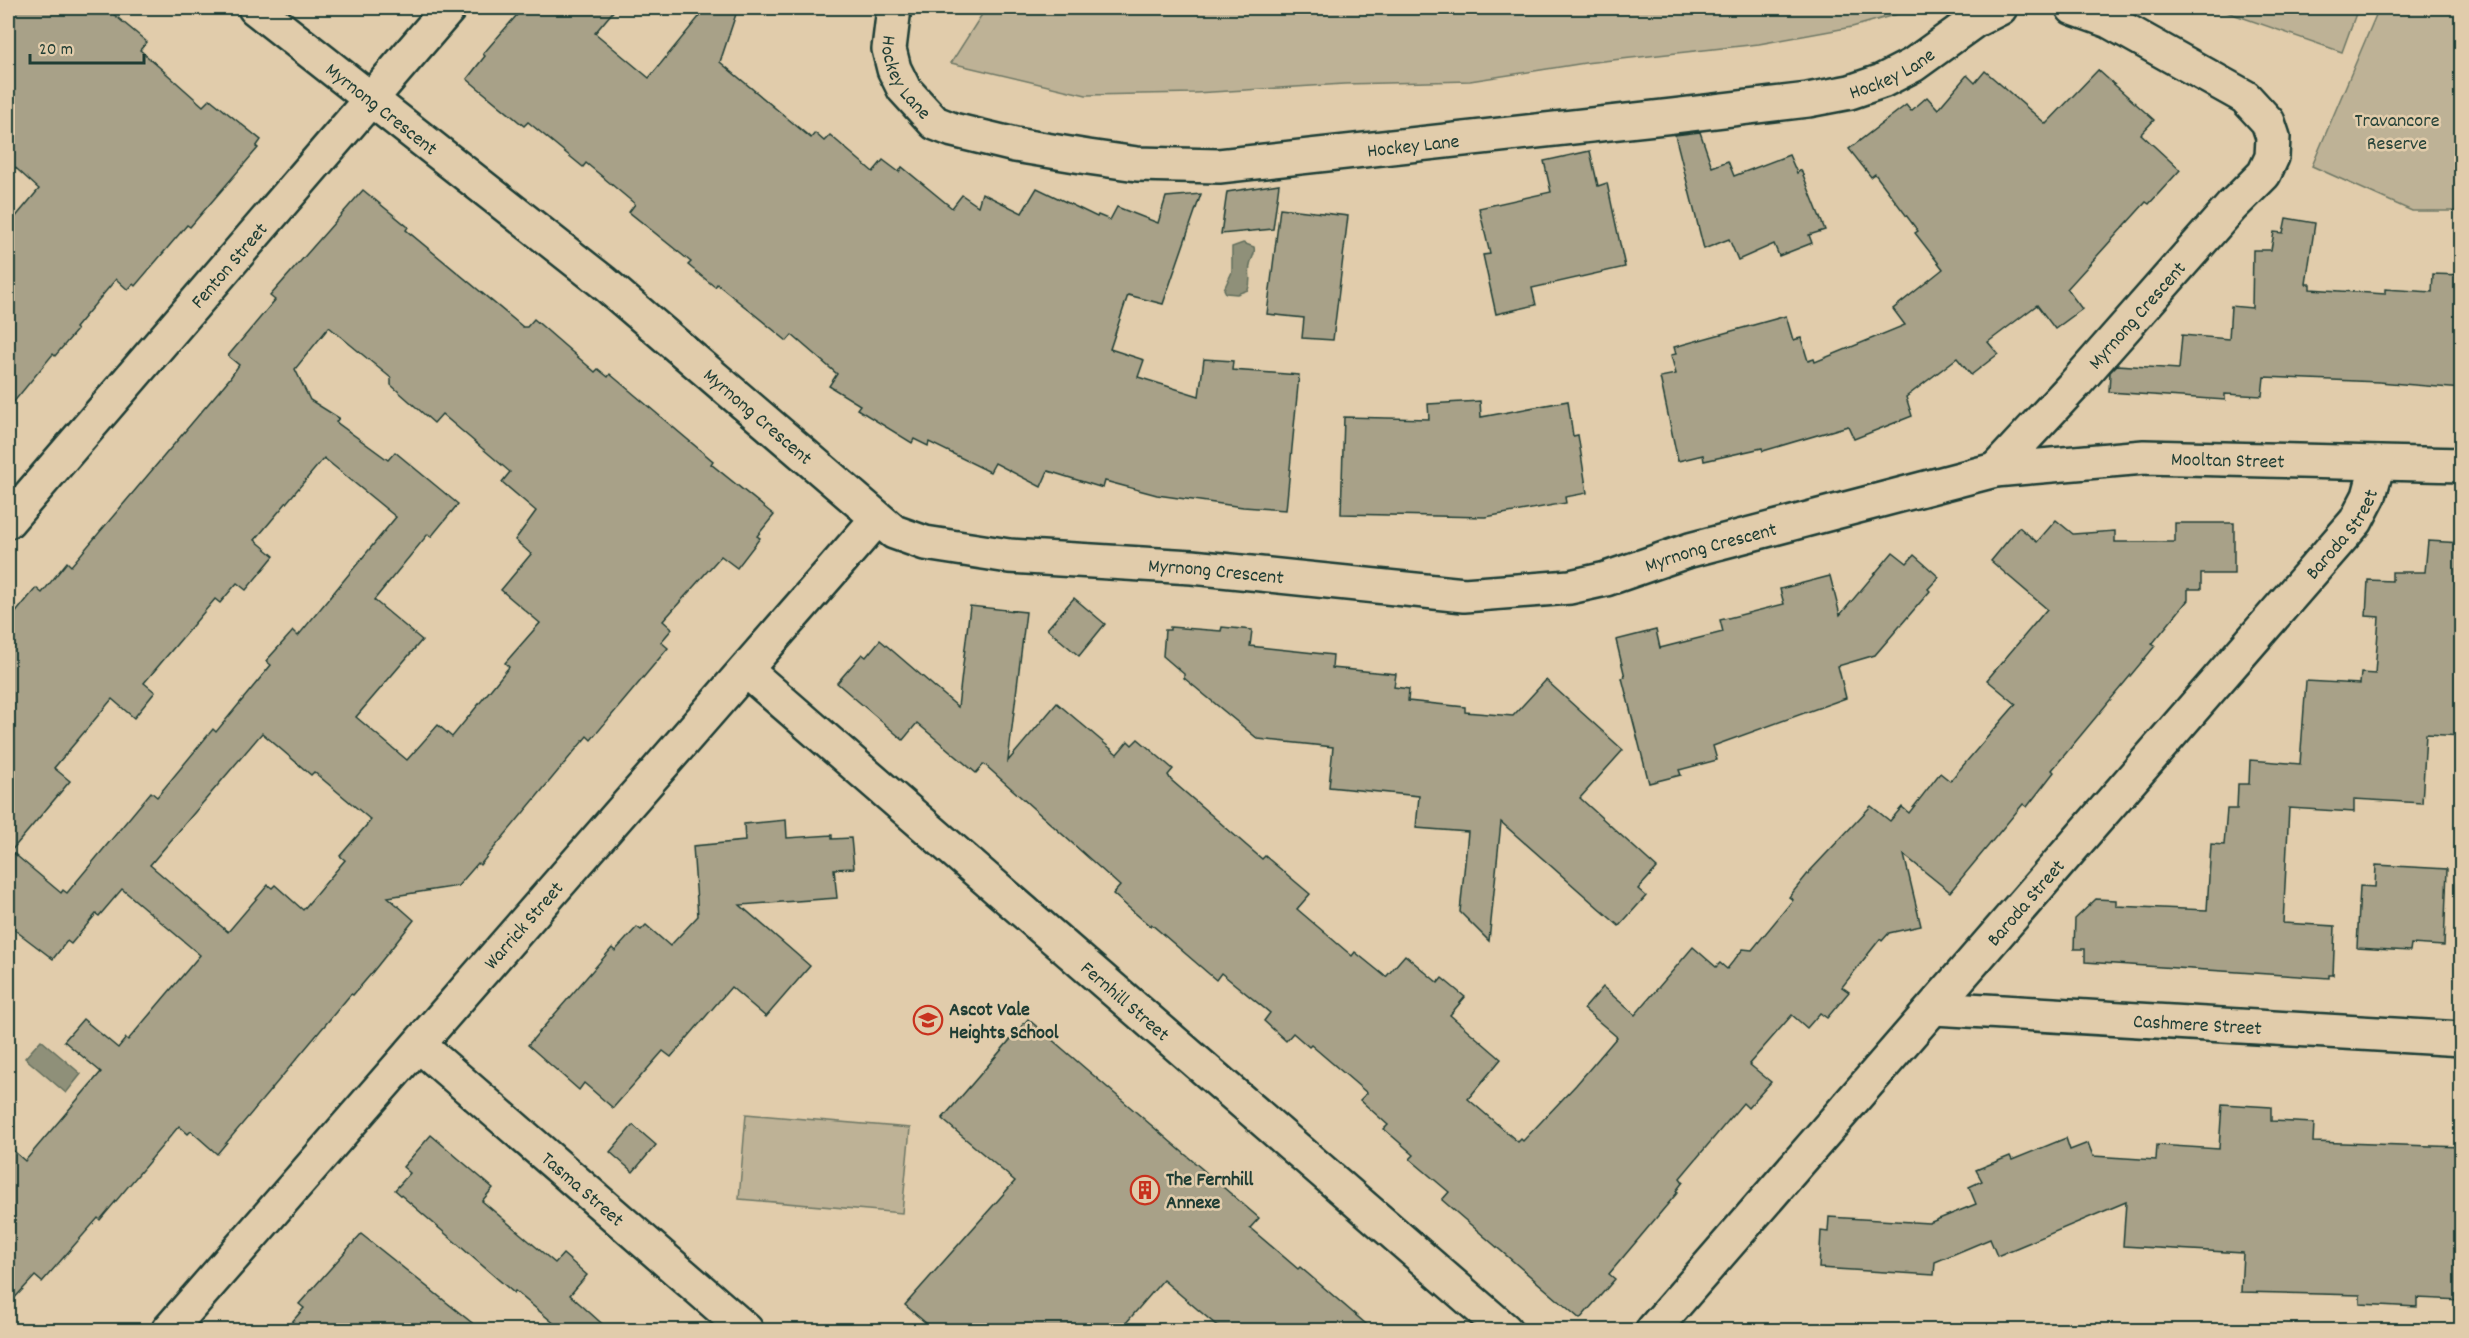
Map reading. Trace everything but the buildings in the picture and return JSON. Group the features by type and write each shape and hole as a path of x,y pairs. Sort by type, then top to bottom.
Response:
{"street":[{"name":"Myrnong Crescent","path":"255,8 635,309 894,532 925,543 1010,556 1192,567 1464,596 1570,587 1606,579 1690,550 1995,470 2075,384 2232,206 2264,174 2272,157 2273,137 2268,122 2258,109 2229,86 2109,21 2073,8"},
{"name":"Fenton Street","path":"8,521 448,8"},
{"name":"Hockey Lane","path":"894,8 889,49 894,69 910,96 935,123 953,130 1015,145 1137,164 1174,166 1218,166 1314,156 1707,112 1850,92 1882,81 1913,65 1974,21 2000,8"},
{"name":"Mooltan Street","path":"1995,470 2144,457 2462,465"},
{"name":"Baroda Street","path":"1653,1330 2356,521 2369,496 2378,463"},
{"name":"Warrick Street","path":"169,1330 747,671 877,519"},
{"name":"Fernhill Street","path":"747,671 1504,1330"},
{"name":"Cashmere Street","path":"1934,1008 2462,1039"},
{"name":"Tasma Street","path":"419,1045 746,1330"}],"green space":[{"path":"986,8 1919,8 1852,27 1759,44 1585,63 1470,81 1344,84 1195,93 1086,95 951,63"},
{"path":"2215,8 2358,8 2342,52"},
{"name":"Travancore Reserve","path":"2379,8 2461,8 2461,211 2412,211 2312,166"},
{"path":"746,1114 910,1128 902,1213 739,1199"}],"shaded area":[{"path":"1243,243 1254,247 1248,290 1237,294 1226,293 1224,289 1232,272 1232,247"},
{"path":"41,1040 81,1074 66,1093 25,1058"}],"place":[{"name":"Ascot Vale Heights School","path":"928,1020"},
{"name":"The Fernhill Annexe","path":"1145,1190"}]}
